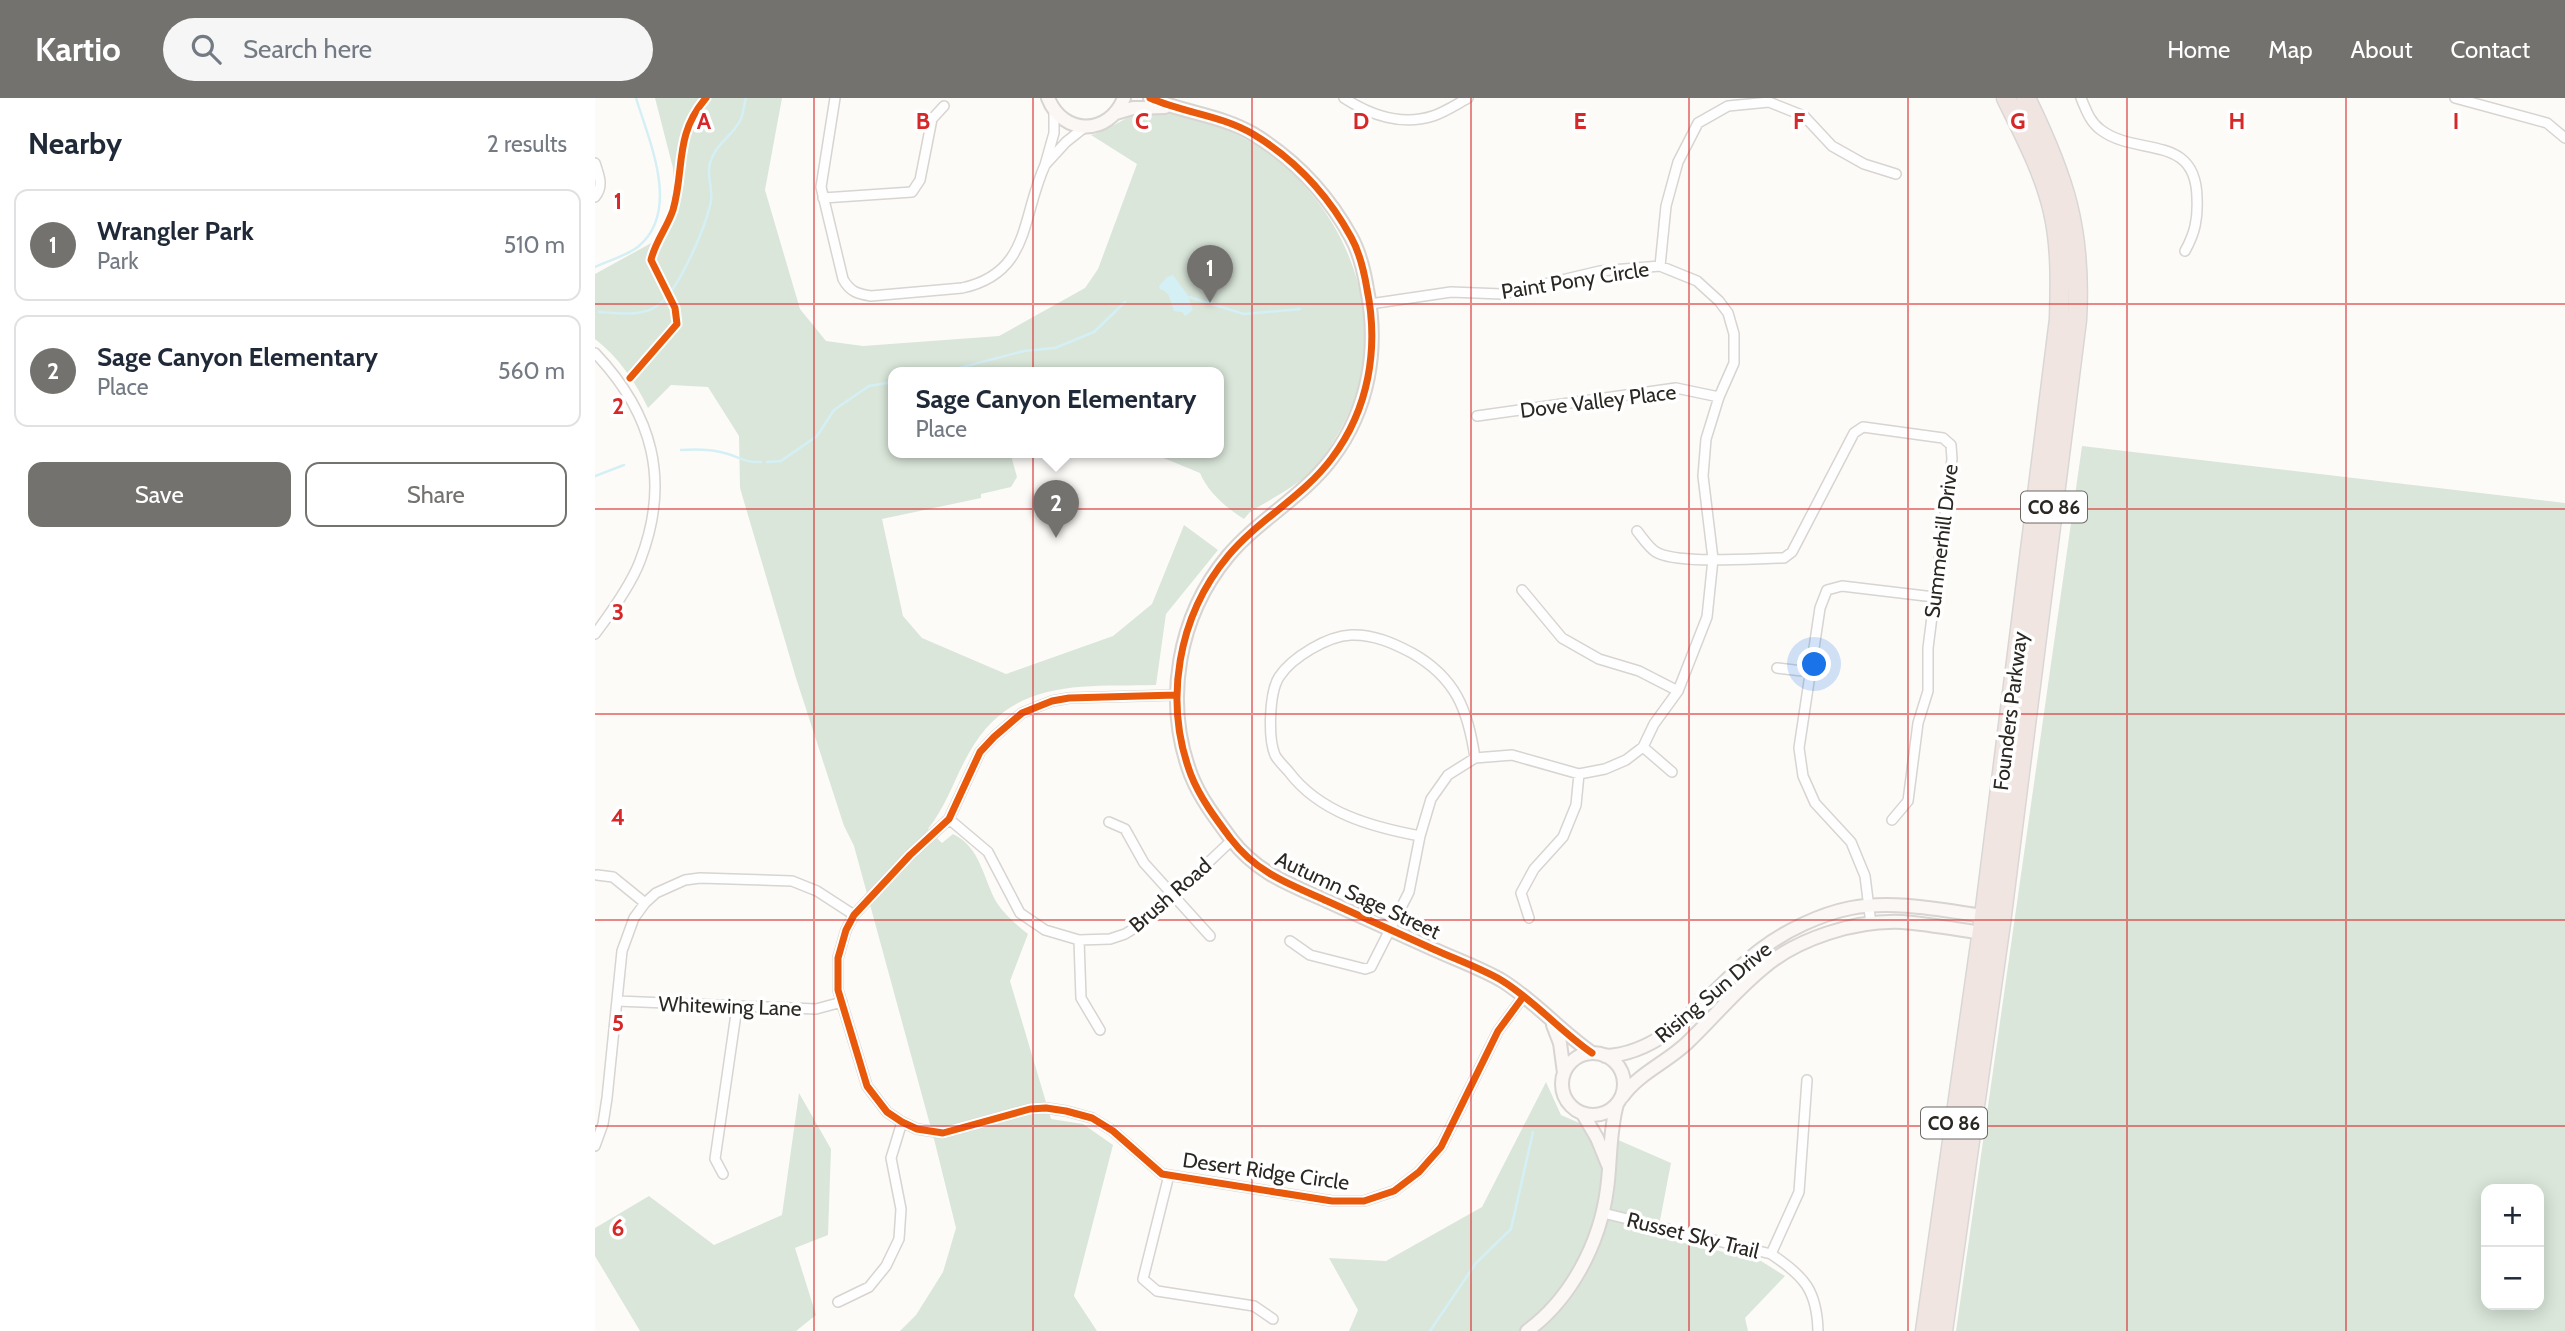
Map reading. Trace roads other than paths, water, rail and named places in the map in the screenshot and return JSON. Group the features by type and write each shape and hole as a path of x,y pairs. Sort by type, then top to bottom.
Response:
{"highway":[{"name":"Founders Parkway","path":"1925,1331 1983,924 2059,319 2060,283 2053,211 2037,163 2006,98"},
{"name":"Founders Parkway","path":"1943,1331 2001,923 2078,303 2077,262 2070,208 2057,164 2026,98"}],"street":[{"path":"835,98 822,173 823,198 843,279 849,288 859,294 871,296 962,288 988,279 1001,270 1022,242 1034,189 1045,165 1054,133 1051,104"},
{"path":"1116,113 1124,98"},
{"name":"Autumn Sage Street","path":"1150,98 1169,107 1222,120 1249,132 1280,152 1307,177 1332,207 1353,240 1364,269 1373,345 1367,385 1347,435 1313,481 1226,558 1202,594 1184,639 1176,695 1183,746 1199,792 1246,857 1267,874 1502,981 1592,1053"},
{"path":"1344,98 1373,114 1409,119 1433,116 1468,98"},
{"path":"2081,98 2087,114 2102,131 2168,151 2180,157 2191,168 2197,187 2198,217 2195,233 2185,251"},
{"path":"2455,98 2547,124 2565,138"},
{"path":"1660,266 1665,206 1678,162 1698,122 1728,106 1769,102 1804,116 1832,146 1864,164 1896,174"},
{"path":"1051,104 1067,122 1085,127"},
{"path":"823,198 912,192 920,180 932,119 944,106"},
{"name":"Autumn Sage Street","path":"1085,127 1102,123 1116,113 1133,108 1169,107"},
{"path":"1045,165 1066,142 1085,127"},
{"path":"595,163 601,183 595,197"},
{"name":"Paint Pony Circle","path":"1290,941 1310,955 1365,969 1371,967 1409,892 1420,836 1431,799 1448,775 1475,758 1511,755 1579,774 1605,769 1626,760 1643,747 1654,724 1678,691 1707,617 1713,559 1703,476 1706,439 1719,397 1734,363 1734,334 1727,313 1719,301 1697,281 1660,266 1600,271 1502,294 1451,292 1370,304"},
{"path":"595,353 623,384 644,425 652,454 656,491 651,526 640,563 595,634"},
{"name":"Dove Valley Place","path":"1477,416 1676,388 1719,397"},
{"name":"Summerhill Drive","path":"1713,559 1784,558 1792,552 1854,433 1863,427 1943,438 1951,445 1952,459 1928,648 1928,691 1918,723 1908,801 1892,820"},
{"path":"1637,531 1655,552 1685,558 1713,559"},
{"path":"1871,924 1865,876 1851,842 1815,803 1803,776 1799,748 1820,608 1827,590 1842,586 1934,597"},
{"path":"1522,590 1562,638 1599,659 1639,671 1678,691"},
{"path":"1420,836 1377,828 1329,808 1297,783 1275,755 1270,715 1279,677 1312,646 1350,635 1389,640 1430,664 1456,694 1470,722 1475,758"},
{"path":"1776,668 1811,672"},
{"name":"Desert Ridge Circle","path":"1176,695 1069,698 1052,701 1022,713 1007,724 980,752 949,819 910,855 854,915 846,930 838,958 838,990 867,1086 887,1112 917,1129 943,1133 1030,1109 1066,1111 1092,1118 1102,1124 1162,1174 1332,1201 1364,1201 1394,1191 1419,1172 1441,1147 1498,1031 1523,997"},
{"path":"1643,747 1672,772"},
{"path":"1529,918 1521,893 1534,869 1563,837 1576,805 1579,774"},
{"name":"Brush Road","path":"949,819 988,852 1020,913 1045,930 1079,940 1110,939 1125,934 1173,896 1232,840"},
{"path":"1109,822 1125,829 1144,863 1210,936"},
{"path":"597,875 613,877 645,903"},
{"path":"595,1146 603,1124 622,951 626,936 645,903 663,889 685,880 700,878 792,881 817,891 854,915"},
{"name":"Rising Sun Drive","path":"1605,1056 1630,1054 1652,1044 1675,1028 1761,949 1807,922 1851,908 1892,905 1983,924"},
{"name":"Rising Sun Drive","path":"1619,1100 1639,1077 1686,1044 1765,966 1802,944 1841,930 1871,924 2001,923"},
{"path":"1079,940 1081,998 1100,1030"},
{"name":"Whitewing Lane","path":"617,1002 816,1009 842,1002"},
{"path":"723,1174 715,1159 737,1007"},
{"path":"1551,1021 1560,1044 1564,1073 1562,1093 1567,1102 1583,1114 1597,1138 1609,1168"},
{"path":"1527,1331 1549,1312 1587,1257 1603,1213 1612,1123 1624,1089 1622,1073 1612,1060 1605,1056 1592,1053 1575,1059 1564,1073"},
{"path":"1771,1254 1799,1192 1807,1080"},
{"path":"1583,1114 1602,1114 1619,1100"},
{"path":"838,1303 869,1287 886,1266 899,1239 901,1209 891,1158 902,1122"},
{"path":"1169,1175 1143,1279 1157,1291 1254,1306 1272,1319"},
{"name":"Russet Sky Trail","path":"1603,1213 1771,1254 1794,1269 1811,1289 1818,1315 1818,1331"}],"water":[{"path":"1173,275 1187,294 1193,310 1185,316 1182,312 1174,311 1169,295 1159,286 1167,277"}],"waterway":[{"path":"595,267 639,246 651,231 658,214 658,175 636,98"},
{"path":"599,312 644,312 657,306 674,287 698,241 708,212 711,201 709,168 712,156 738,125 746,98"},
{"path":"1189,297 1244,314 1300,309"},
{"path":"963,367 1024,351 1055,348 1094,332 1125,302"},
{"path":"767,462 781,461 817,436 834,410 869,386 888,383"},
{"path":"681,450 716,451 748,461 761,462"},
{"path":"595,476 624,465"},
{"path":"1430,1331 1476,1263 1511,1229 1533,1132"}],"place":[{"name":"Wrangler Park","path":"1210,303"},
{"name":"Sage Canyon Elementary","path":"1056,538"}]}
